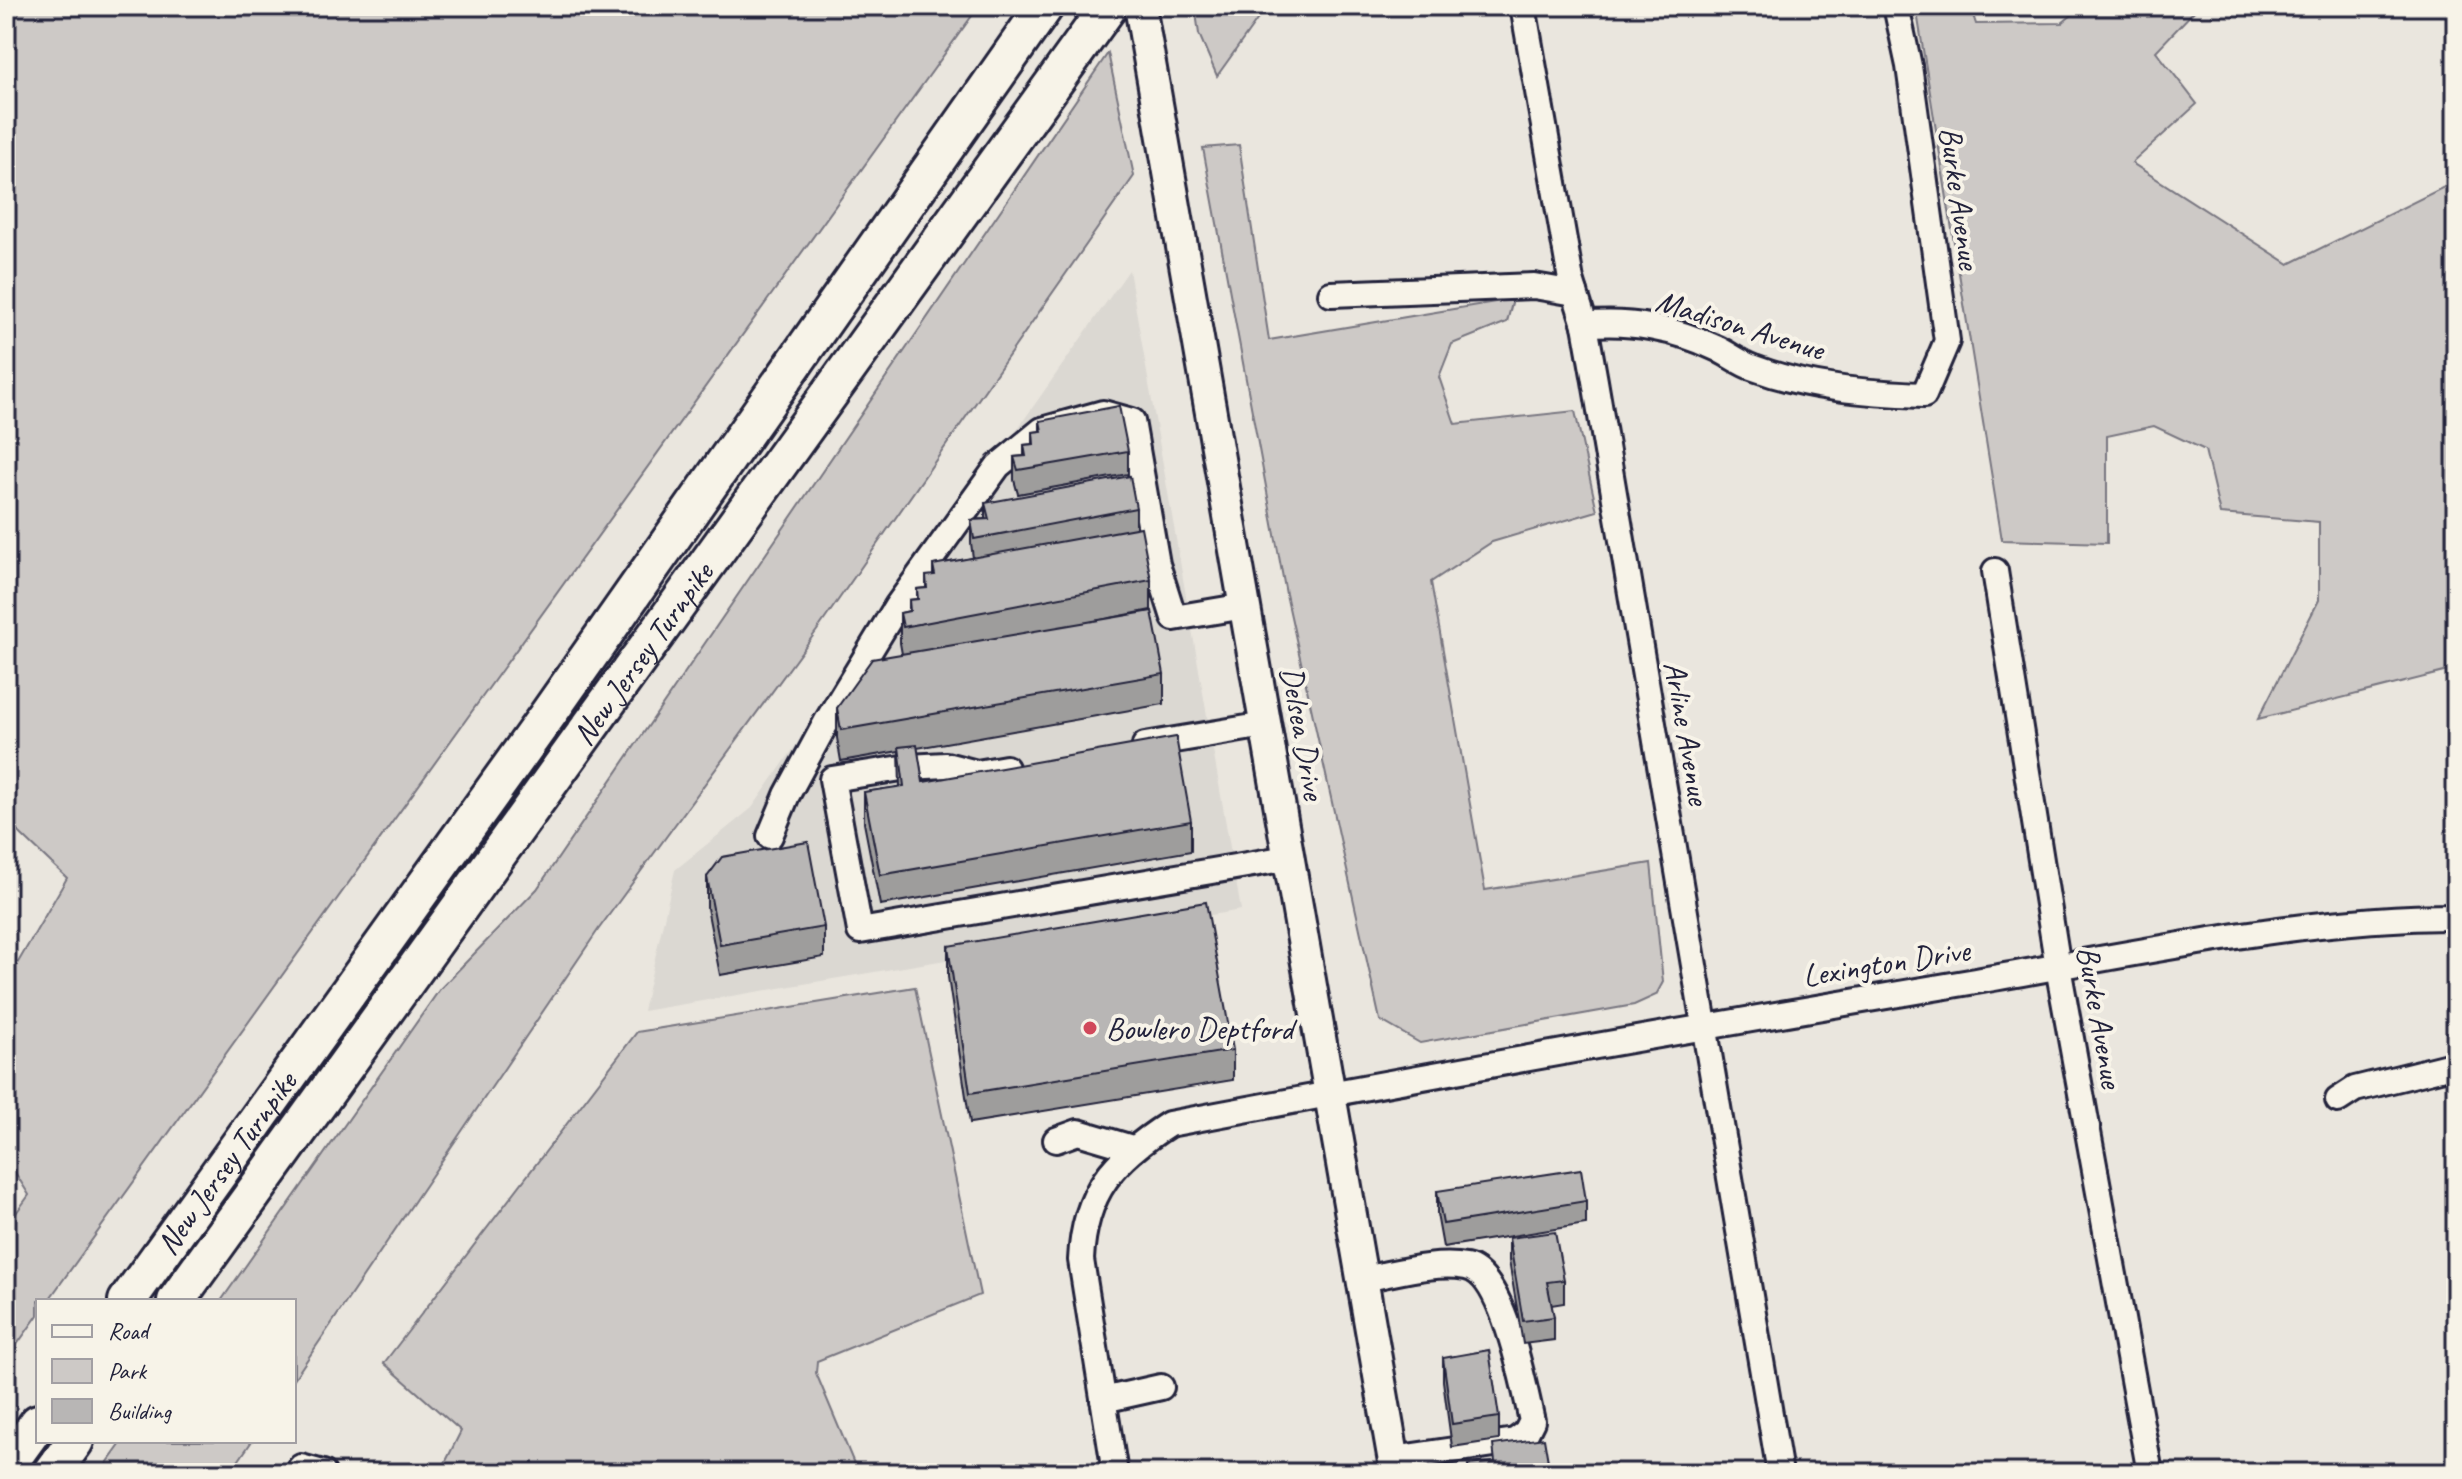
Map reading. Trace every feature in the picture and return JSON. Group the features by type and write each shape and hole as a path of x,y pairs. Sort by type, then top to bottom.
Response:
{"highway":[{"name":"New Jersey Turnpike","path":"128,1299 549,713 1045,6"},
{"name":"New Jersey Turnpike","path":"177,1299 1109,6"},
{"path":"6,1467 36,1426"},
{"path":"52,1473 74,1443"}],"main road":[{"name":"Delsea Drive","path":"1140,6 1394,1466"}],"street":[{"name":"Arline Avenue","path":"1523,6 1575,293 1585,325 1780,1473"},
{"name":"Burke Avenue","path":"1896,6 1909,66 1947,341 1924,395"},
{"path":"1331,294 1534,286 1575,293"},
{"name":"Madison Avenue","path":"1585,325 1605,323 1669,331 1714,347 1753,368 1817,384 1877,394 1924,395"},
{"path":"770,836 787,795 897,606 998,466 1042,430 1103,413 1132,421 1164,621 1245,606"},
{"name":"Burke Avenue","path":"1995,571 2058,967 2150,1473"},
{"path":"854,676 886,671"},
{"path":"1127,748 1265,725"},
{"path":"1037,763 977,773 946,765 908,767 832,779 860,931 1288,858"},
{"name":"Lexington Drive","path":"1115,1473 1081,1260 1082,1230 1105,1178 1132,1148 1169,1124 1704,1026 2058,967 2361,919 2456,917"},
{"path":"2338,1100 2355,1089 2456,1064"},
{"path":"1056,1140 1078,1132 1132,1148"},
{"path":"1362,1279 1436,1268 1464,1266 1476,1270 1494,1288 1532,1421 1526,1433 1515,1441 1394,1466"},
{"path":"1103,1400 1161,1387"},
{"path":"297,1473 301,1467 323,1473"}],"shaded area":[{"path":"1129,270 1241,910 643,1011 675,870 752,808"}],"green space":[{"path":"6,6 979,6 49,1299 36,1299 36,1318 6,1360 6,1227 29,1195 6,1158 6,983 67,878 6,820"},
{"path":"1195,6 1267,6 1217,76 1199,34"},
{"path":"1916,6 1970,6 1976,24 2062,23 2083,6 2199,6 2156,51 2197,104 2132,163 2289,264 2456,181 2456,669 2258,719 2319,600 2319,522 2220,514 2205,450 2154,426 2107,436 2107,543 2002,540"},
{"path":"1108,53 1134,176 818,629 598,930 296,1376 296,1299 222,1299 440,989 537,889"},
{"path":"1239,145 1269,340 1513,299 1507,322 1452,344 1439,377 1455,424 1575,411 1597,511 1492,542 1431,582 1485,890 1651,863 1663,982 1656,995 1634,1005 1420,1043 1380,1020 1286,594 1203,148"},
{"path":"915,987 980,1295 817,1361 816,1373 858,1473 440,1473 461,1431 384,1363 637,1032"},
{"path":"122,1443 251,1443 230,1473 100,1473"}],"building":[{"path":"1119,406 1128,451 1018,470 1014,457 1026,456 1024,445 1034,444 1033,432 1042,431 1040,421"},
{"path":"1130,476 1136,508 974,539 971,520 989,519 985,503"},
{"path":"1141,527 1151,580 903,627 900,613 910,611 909,600 918,599 917,589 927,588 926,576 935,575 933,565"},
{"path":"1152,611 1164,674 841,730 837,708 872,659"},
{"path":"1176,737 1191,821 880,875 864,792 904,786 899,747 917,745 923,782"},
{"path":"808,842 824,927 720,945 707,877 722,857"},
{"name":"Bowlero Deptford","path":"1206,902 1233,1050 970,1093 948,946"},
{"path":"1581,1169 1586,1201 1443,1224 1437,1191"},
{"path":"1555,1232 1564,1280 1547,1282 1554,1317 1523,1321 1509,1238"},
{"path":"1489,1350 1499,1417 1452,1424 1443,1358"},
{"path":"1544,1438 1550,1473 1469,1473 1468,1465 1495,1462 1493,1445"}],"place":[{"name":"Bowlero Deptford","path":"1090,1028"}]}
